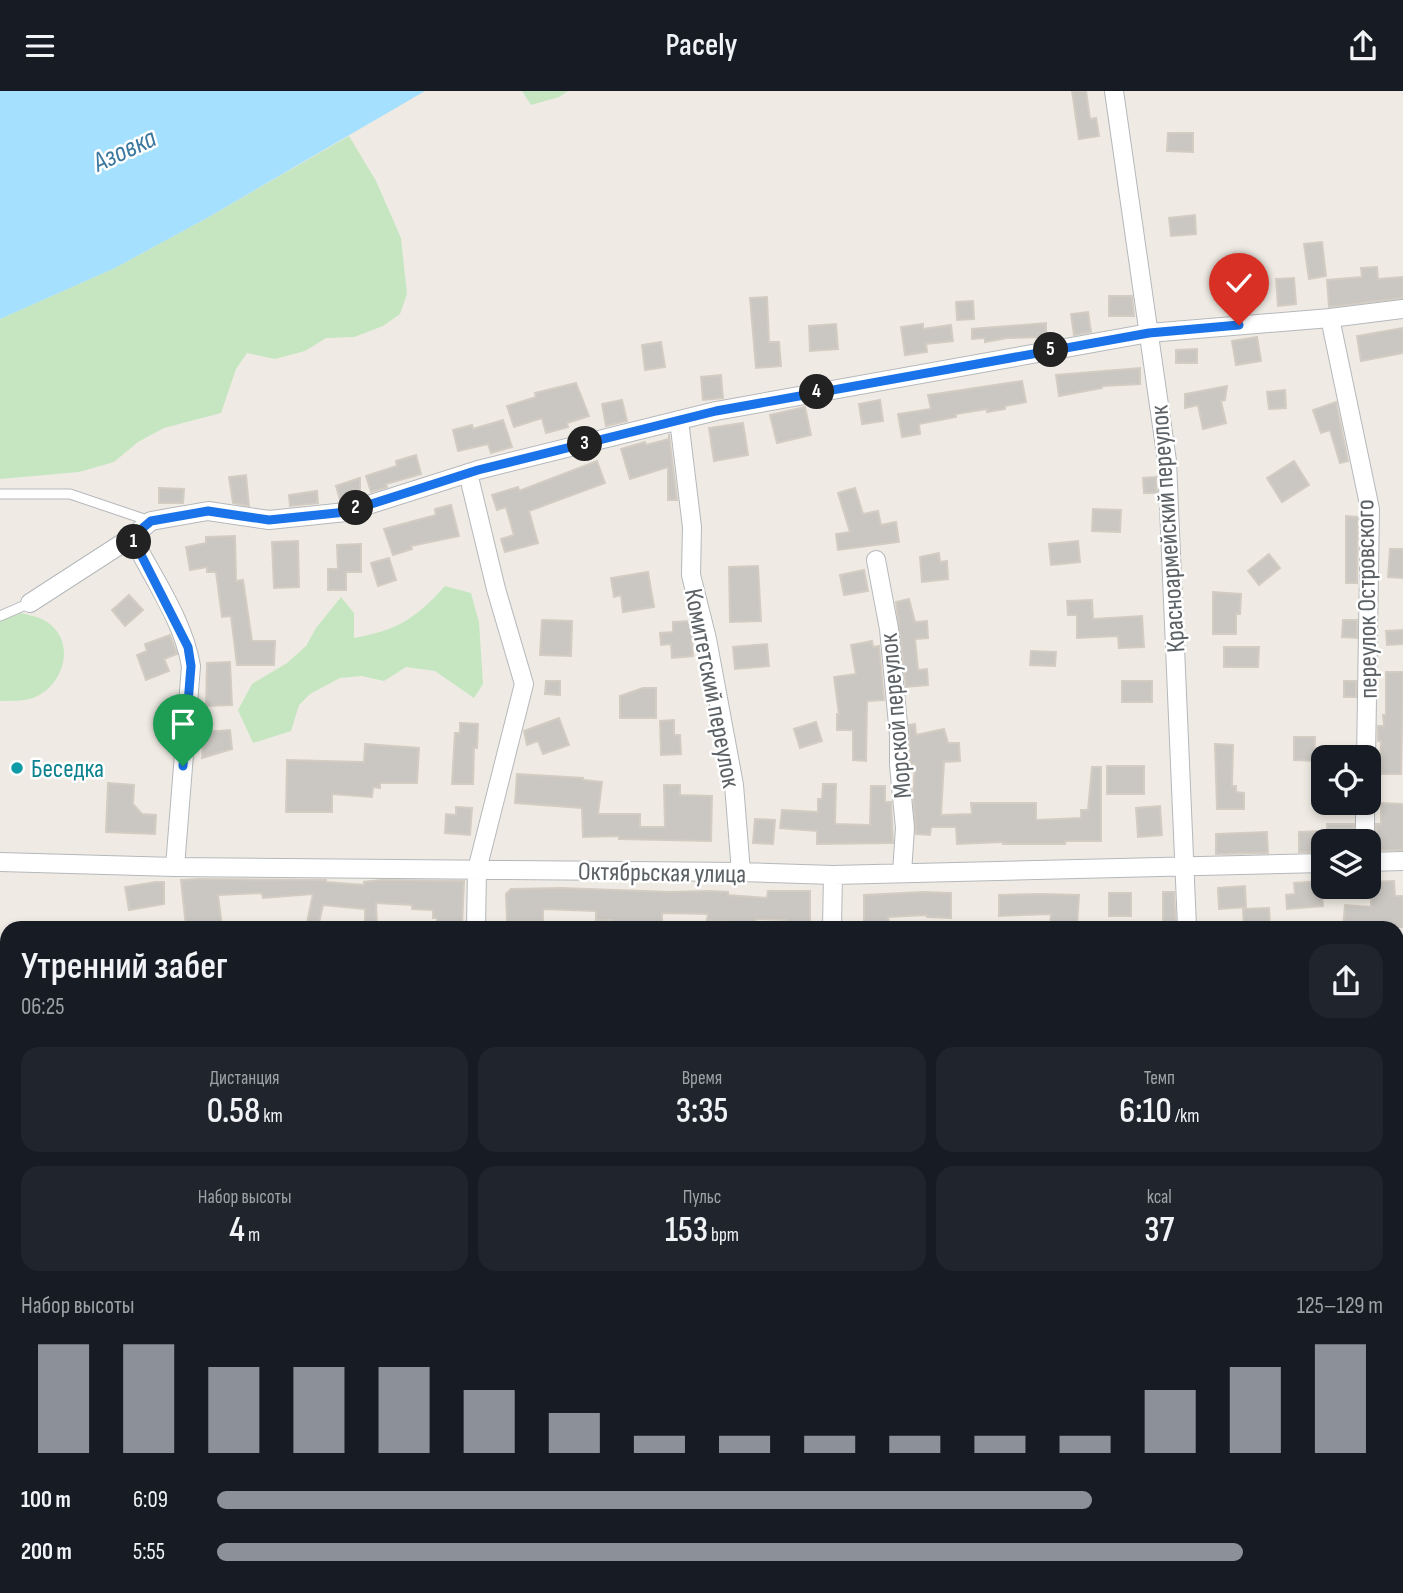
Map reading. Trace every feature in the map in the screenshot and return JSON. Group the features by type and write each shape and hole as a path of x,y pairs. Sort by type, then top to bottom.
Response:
{"street":[{"name":"Красноармейский переулок","path":"1114,91 1167,461 1187,921"},
{"path":"30,603 132,537 151,521 208,511 269,520 346,512 468,473 716,411 1149,333 1403,309"},
{"name":"переулок Островского","path":"1330,318 1370,509 1366,745"},
{"name":"Комитетский переулок","path":"679,420 690,503 691,575 707,639 734,785 741,872"},
{"path":"468,473 496,589 524,684 477,870 476,921"},
{"path":"132,537 179,627 188,647 191,666 175,867"},
{"name":"Морской переулок","path":"876,561 889,629 898,735 905,828 902,873"},
{"path":"1381,862 1403,861"},
{"name":"Октябрьская улица","path":"0,862 175,867 833,875 1311,863"},
{"path":"832,921 833,875"}],"lane":[{"path":"0,494 70,494 151,521"},
{"path":"0,616 30,603"}],"green space":[{"path":"522,91 568,91 559,97 531,105"},
{"path":"349,136 376,181 401,238 407,294 400,314 383,326 354,337 326,338 305,351 275,359 247,353 236,369 221,413 164,428 138,442 114,462 79,472 0,479 0,319 115,268"},
{"path":"445,586 471,593 479,622 483,684 474,698 435,671 406,667 384,681 362,676 340,678 310,694 299,705 291,731 253,743 238,710 252,684 287,663 306,646 316,628 341,597 354,613 354,638 383,631 405,621"},
{"path":"21,613 44,620 56,631 62,641 63,663 59,674 44,692 29,699 0,701 0,620"}],"water":[{"name":"Азовка","path":"0,91 425,91 207,218 115,268 0,319"}],"building":[{"path":"1072,91 1086,91 1090,119 1096,118 1099,136 1079,139"},
{"path":"1168,133 1193,133 1193,152 1167,151"},
{"path":"1195,215 1196,234 1171,236 1169,218"},
{"path":"1322,242 1326,276 1309,279 1304,244"},
{"path":"1377,267 1378,279 1403,277 1403,298 1329,307 1327,280 1362,277 1361,268"},
{"path":"1294,278 1296,304 1278,306 1276,279"},
{"path":"1252,286 1256,306 1230,311 1226,290"},
{"path":"1109,296 1132,296 1134,316 1109,316"},
{"path":"767,297 769,342 779,342 781,366 756,368 750,298"},
{"path":"973,301 974,319 957,320 956,302"},
{"path":"1088,312 1091,332 1074,335 1071,314"},
{"path":"1046,323 1046,337 1007,338 985,342 985,338 972,339 972,329"},
{"path":"836,324 838,349 810,351 809,326"},
{"path":"923,324 923,329 951,325 953,341 926,344 927,352 905,355 901,327"},
{"path":"1403,328 1403,353 1361,361 1357,336"},
{"path":"1257,337 1261,361 1236,365 1232,341"},
{"path":"661,342 665,367 645,370 642,345"},
{"path":"1197,349 1197,363 1176,363 1176,350"},
{"path":"1140,368 1140,384 1102,386 1059,396 1056,375"},
{"path":"721,375 723,398 703,400 701,377"},
{"path":"1022,381 1026,402 1005,406 1005,409 956,414 956,417 919,424 920,434 902,437 898,414 931,409 928,395"},
{"path":"576,383 589,416 567,423 568,427 546,433 542,418 514,427 507,406 536,397 535,393"},
{"path":"1227,386 1225,400 1221,401 1226,423 1203,429 1198,405 1185,408 1185,394"},
{"path":"1285,390 1286,408 1269,409 1267,392"},
{"path":"622,400 627,421 606,426 602,404"},
{"path":"880,400 883,421 862,424 859,404"},
{"path":"1336,402 1348,461 1340,463 1330,430 1321,433 1313,410"},
{"path":"805,407 811,435 777,443 770,415"},
{"path":"503,420 512,447 491,453 488,444 458,451 453,430 472,425 473,429"},
{"path":"743,423 748,455 714,461 709,428"},
{"path":"669,434 677,500 668,500 668,467 630,479 621,449 669,439"},
{"path":"416,455 421,474 386,484 387,487 371,492 366,476 397,466 396,461"},
{"path":"597,461 605,483 529,511 538,543 505,552 501,539 514,535 506,507 497,510 492,495 518,487 519,491"},
{"path":"1294,461 1309,485 1282,502 1267,478"},
{"path":"246,475 249,506 233,503 229,477"},
{"path":"1156,477 1157,493 1144,493 1143,478"},
{"path":"360,478 360,496 340,500 336,486"},
{"path":"159,488 184,489 183,503 159,503"},
{"path":"855,488 863,514 878,511 881,525 896,522 899,542 838,550 836,534 850,532 838,493"},
{"path":"317,491 318,503 290,506 289,495"},
{"path":"451,505 459,536 411,546 412,549 393,555 384,529 436,515 435,509"},
{"path":"1093,509 1121,510 1120,532 1092,531"},
{"path":"1346,516 1358,517 1357,583 1346,583"},
{"path":"235,536 236,581 243,580 252,641 275,641 274,665 237,665 231,616 222,617 216,572 207,572 207,567 190,570 186,547 206,543 206,537"},
{"path":"298,541 299,587 274,588 272,542"},
{"path":"1078,541 1080,562 1051,565 1049,544"},
{"path":"361,544 361,572 346,572 346,590 328,590 328,569 338,569 337,545"},
{"path":"1390,549 1403,549 1403,578 1388,577"},
{"path":"939,553 940,562 947,561 948,579 922,582 920,557"},
{"path":"1269,554 1280,568 1259,585 1248,571"},
{"path":"389,558 396,580 378,586 371,563"},
{"path":"758,566 761,621 730,622 729,567"},
{"path":"864,570 868,591 844,595 840,575"},
{"path":"648,572 654,607 623,612 621,595 614,597 611,578"},
{"path":"1213,592 1241,594 1240,614 1236,614 1236,634 1213,634"},
{"path":"129,595 143,610 125,626 112,610"},
{"path":"909,599 915,622 927,621 928,638 915,639 918,670 927,669 928,685 906,687 896,602"},
{"path":"1092,600 1093,619 1142,616 1144,647 1119,648 1118,636 1077,638 1077,615 1068,615 1067,601"},
{"path":"542,620 572,621 571,656 540,655"},
{"path":"1343,620 1357,620 1357,638 1342,637"},
{"path":"691,621 693,656 672,658 671,644 661,645 660,633 673,632 673,622"},
{"path":"1403,630 1403,644 1387,645 1386,631"},
{"path":"170,635 177,654 164,659 169,671 146,680 137,655 147,651 145,644"},
{"path":"872,641 873,647 879,646 884,700 867,701 866,761 853,760 853,730 837,730 839,714 834,677 856,674 851,645"},
{"path":"767,644 769,666 735,669 733,647"},
{"path":"1224,647 1259,647 1258,667 1224,667"},
{"path":"1031,651 1056,652 1055,666 1030,665"},
{"path":"230,662 232,705 206,706 207,663"},
{"path":"1386,672 1403,672 1401,774 1381,774 1378,726 1384,726 1383,715 1386,715"},
{"path":"546,681 560,681 560,695 545,694"},
{"path":"1122,681 1152,681 1152,702 1122,702"},
{"path":"1344,681 1356,681 1356,697 1344,697"},
{"path":"643,688 656,688 656,718 620,718 620,696"},
{"path":"559,718 569,745 543,754 538,741 527,745 524,731"},
{"path":"674,720 674,735 680,735 681,754 661,755 660,721"},
{"path":"816,722 822,741 800,748 794,729"},
{"path":"460,723 478,724 473,784 452,784 455,733 460,733"},
{"path":"915,724 916,735 944,729 948,743 959,743 960,761 944,762 941,815 972,814 971,803 1036,803 1036,820 1081,818 1081,810 1088,810 1092,767 1101,767 1101,841 1065,841 1065,844 957,844 956,827 931,827 930,835 916,834 913,795 915,764 910,764 909,725"},
{"path":"230,730 232,749 202,758 204,732"},
{"path":"1294,737 1315,737 1315,745 1311,745 1311,761 1294,760"},
{"path":"365,744 419,748 417,783 380,783 380,788 373,787 372,797 332,794 332,812 286,812 287,760 364,762"},
{"path":"1215,744 1233,745 1232,786 1236,786 1236,792 1244,793 1244,809 1217,809"},
{"path":"1107,766 1144,766 1144,794 1107,794"},
{"path":"517,774 583,778 602,782 598,814 640,814 640,827 665,827 664,785 680,785 680,795 712,796 711,841 619,839 619,836 583,837 582,808 515,803"},
{"path":"108,783 134,785 133,804 142,814 156,815 155,834 106,832"},
{"path":"823,784 836,784 835,824 870,825 871,786 885,786 885,802 891,802 893,843 817,844 817,831 780,828 782,810 818,812 818,799 822,799"},
{"path":"1381,803 1403,804 1403,850 1381,850 1381,829 1376,829 1376,824 1381,824"},
{"path":"1160,806 1162,835 1138,837 1136,808"},
{"path":"456,807 472,808 470,835 445,833 446,814 456,815"},
{"path":"755,819 775,820 773,844 753,843"},
{"path":"1327,824 1354,824 1354,829 1327,829"},
{"path":"1267,832 1268,853 1216,854 1216,834"},
{"path":"1299,832 1311,832 1311,852 1299,852"},
{"path":"181,880 326,880 364,885 364,882 381,880 464,881 462,921 437,921 437,918 433,918 433,910 412,909 412,905 376,903 377,921 365,921 365,909 323,905 319,921 307,921 313,894 263,898 262,893 218,895 221,921 185,921"},
{"path":"1394,881 1395,896 1403,896 1403,921 1344,921 1345,905 1371,907 1371,899 1381,899 1381,882"},
{"path":"164,882 164,904 129,910 125,887"},
{"path":"1311,882 1311,899 1322,899 1323,906 1287,909 1286,895 1295,894 1294,883"},
{"path":"1245,886 1246,907 1219,909 1218,888"},
{"path":"511,889 709,891 767,898 768,891 810,891 810,921 720,921 707,920 708,914 662,913 662,921 612,921 596,920 596,911 543,909 543,921 507,921 506,894"},
{"path":"1163,892 1174,892 1176,921 1163,921"},
{"path":"951,893 951,918 927,915 888,917 889,921 864,921 864,895"},
{"path":"1109,893 1131,893 1131,916 1109,916"},
{"path":"999,895 1079,895 1077,921 1050,921 1051,914 999,916"},
{"path":"1269,908 1270,921 1244,921 1243,909"}],"place":[{"name":"Беседка","path":"17,768"}],"route":[{"path":"183,766 191,666 188,647 132,537 151,521 208,511 269,520 346,512 478,470 716,411 1149,333 1239,325"}]}
